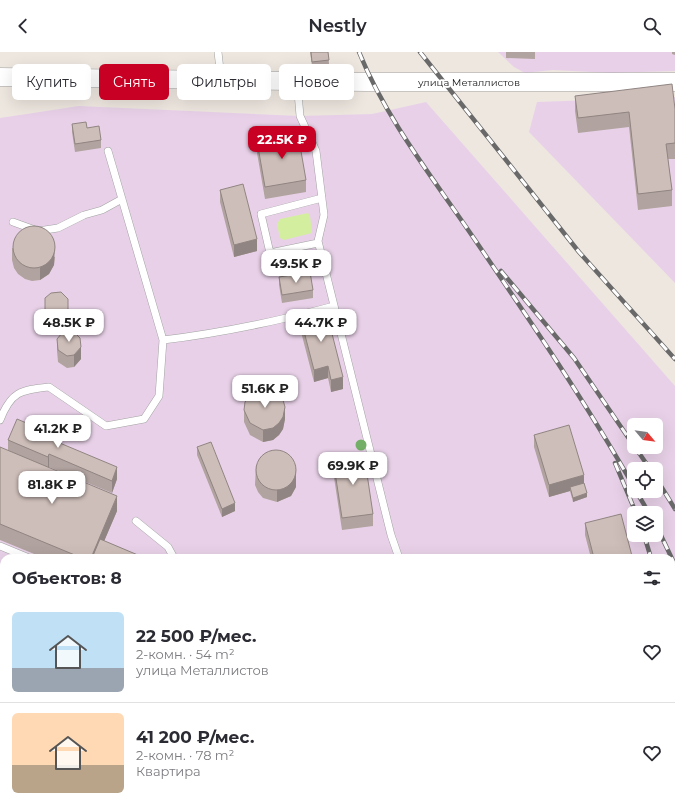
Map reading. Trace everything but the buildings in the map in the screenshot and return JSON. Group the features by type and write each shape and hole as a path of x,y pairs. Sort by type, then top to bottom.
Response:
{"street":[{"name":"улица Металлистов","path":"0,77 177,79"},
{"name":"улица Металлистов","path":"354,81 675,82"}],"lane":[{"path":"218,52 219,64"},
{"path":"299,100 300,116 316,151 324,215 318,243 391,535 398,554"},
{"path":"0,420 7,403 25,389 49,387 106,426 144,419 159,396 163,340 108,151"},
{"path":"318,243 270,253 261,214 322,198"},
{"path":"13,222 38,231 58,228 84,215 102,210 122,199"},
{"path":"163,340 200,336 278,321 334,306"},
{"path":"136,521 168,547 172,554"},
{"path":"0,546 19,554"}],"shaded area":[{"path":"498,52 675,52 675,71 610,73 553,70 525,73 514,67"},
{"path":"675,97 675,283 529,132 537,102"},
{"path":"426,102 675,386 675,554 0,554 0,118 79,106 300,116 372,114"}],"green space":[{"path":"308,213 310,216 312,233 284,240 280,238 277,224 280,219"}],"railway":[{"path":"359,52 370,77 411,148 556,360 627,475"},
{"path":"420,52 579,252 675,359"},
{"path":"501,271 574,358 627,436"},
{"path":"640,454 645,462"},
{"path":"615,463 633,506"},
{"path":"663,489 675,509"},
{"path":"640,498 645,506"},
{"path":"663,540 670,554"},
{"path":"646,542 650,554"}]}
